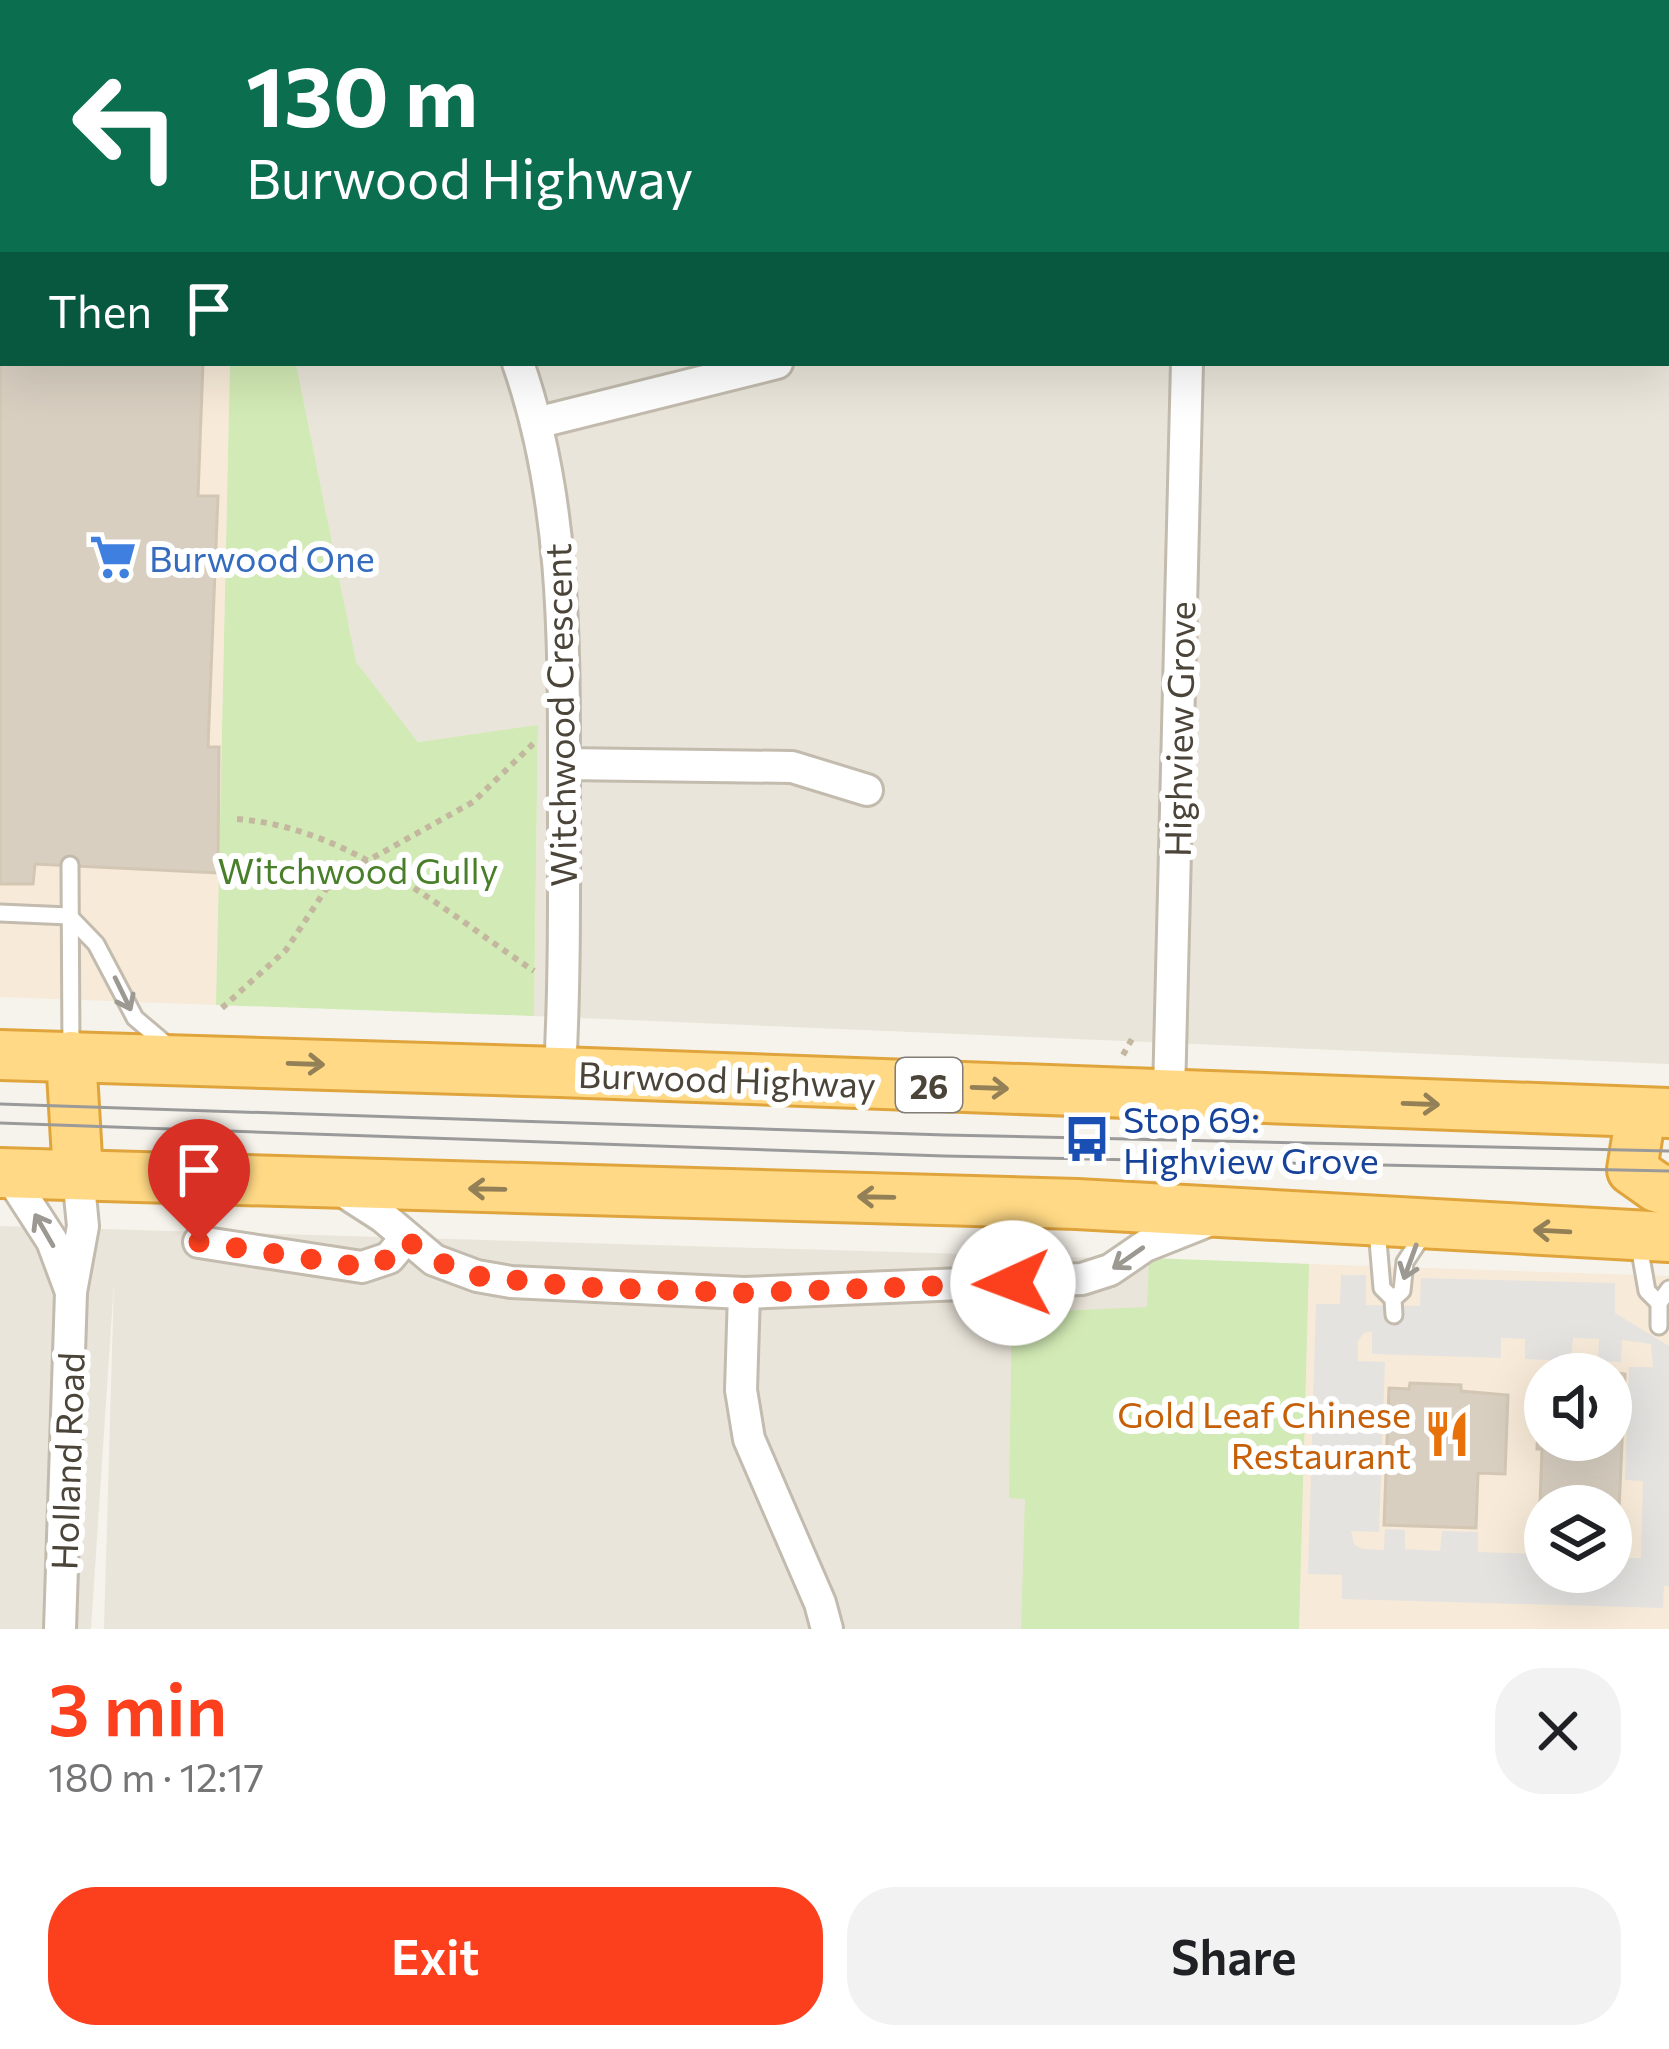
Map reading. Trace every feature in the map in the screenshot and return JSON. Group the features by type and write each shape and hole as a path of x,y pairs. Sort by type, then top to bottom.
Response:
{"highway":[{"name":"Burwood Highway","path":"0,1055 1655,1113"},
{"path":"71,1056 78,1175"},
{"path":"1655,1113 1632,1170 1669,1191"},
{"path":"4,1173 898,1197 1235,1211 1653,1237"}],"street":[{"name":"Witchwood Crescent","path":"519,366 536,423 561,564 564,992 560,1072"},
{"path":"536,423 765,366"},
{"name":"Highview Grove","path":"1168,1094 1187,366"},
{"path":"564,764 792,767 867,790"},
{"name":"Holland Road","path":"4,1173 52,1241 71,1292"},
{"name":"Holland Road","path":"60,1629 71,1292 83,1226 78,1175"},
{"path":"333,1185 447,1267 490,1279 744,1293 1091,1277 1167,1236 1235,1211"},
{"path":"199,1242 362,1267 384,1261 405,1239"},
{"path":"744,1293 741,1390 749,1439 820,1604 826,1629"}],"lane":[{"path":"70,865 71,1056"},
{"path":"0,913 69,916 96,944 140,1024 189,1060"},
{"path":"1376,1220 1382,1288 1394,1307 1402,1291 1405,1262 1429,1224"},
{"path":"1653,1237 1647,1291 1664,1296 1659,1326"}],"path":[{"path":"222,1008 286,950 326,889 473,802 564,714"},
{"path":"237,819 269,822 369,860 526,966"}],"shaded area":[{"name":"Burwood One","path":"0,366 230,366 216,1005 0,997"},
{"path":"297,366 1669,366 1669,1064 534,1016 538,726 418,742 356,663"},
{"path":"0,1226 1309,1264 1299,1629 104,1629 114,1282 91,1629 0,1629"},
{"path":"1309,1264 1669,1276 1669,1629 1299,1629"},
{"path":"1341,1275 1366,1275 1366,1305 1420,1306 1421,1278 1615,1283 1615,1313 1669,1346 1669,1586 1664,1586 1663,1608 1342,1599 1342,1575 1308,1574 1316,1304 1340,1304","holes":["1372,1331 1372,1354 1501,1358 1501,1338 1525,1339 1525,1353 1572,1353 1573,1338 1599,1339 1598,1353 1621,1353 1622,1340 1651,1344 1653,1367 1632,1367 1632,1461 1626,1461 1625,1480 1643,1481 1641,1558 1632,1558 1632,1593 1524,1593 1524,1553 1478,1552 1478,1532 1442,1531 1440,1551 1405,1549 1405,1530 1385,1529 1384,1550 1354,1544 1351,1531 1379,1532 1385,1362 1358,1361 1358,1341 1364,1333"]}],"green space":[{"name":"Witchwood Gully","path":"230,366 297,366 356,662 418,742 538,725 534,1016 216,1005"},
{"path":"1149,1258 1309,1264 1299,1629 1021,1629 1025,1499 1009,1498 1012,1313 1147,1307"}],"building":[{"name":"Burwood One","path":"0,366 203,366 198,496 218,496 208,747 219,747 218,873 35,864 33,884 0,884"},
{"name":"Gold Leaf Chinese Restaurant","path":"1410,1383 1461,1385 1461,1391 1508,1395 1505,1474 1478,1473 1476,1528 1384,1525 1389,1388 1409,1389"},
{"path":"1542,1461 1621,1461 1620,1485 1541,1485"}],"tram line":[{"path":"0,1104 945,1135 1669,1151"},
{"path":"0,1123 944,1156 1669,1171"}],"place":[{"name":"Burwood One","path":"113,557"},
{"name":"Stop 69: Highview Grove","path":"1087,1139"},
{"name":"Gold Leaf Chinese Restaurant","path":"1447,1434"}],"route":[{"path":"199,1242 362,1267 384,1261 405,1239 447,1267 477,1276 614,1288 744,1293 1013,1283"}]}
